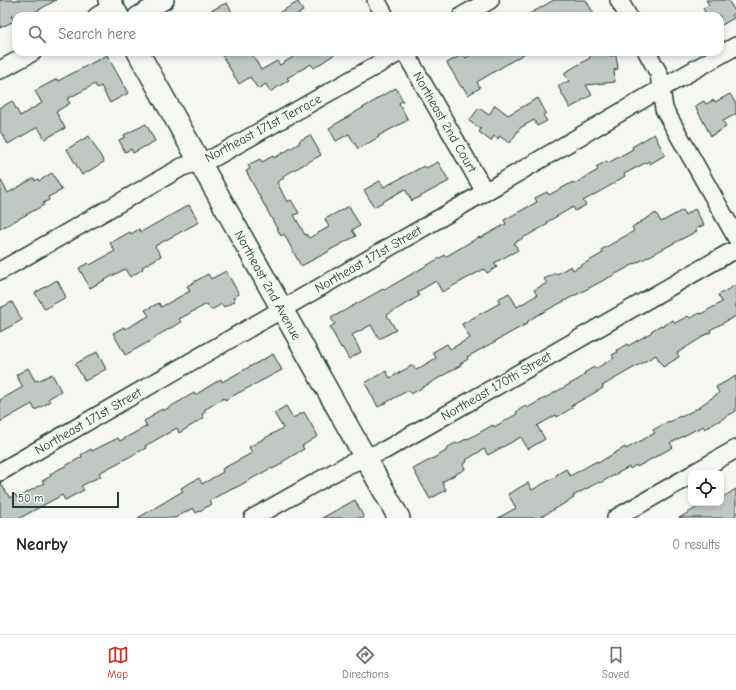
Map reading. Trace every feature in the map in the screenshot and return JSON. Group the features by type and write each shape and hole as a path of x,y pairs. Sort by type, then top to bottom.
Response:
{"street":[{"path":"144,12 165,0"},
{"path":"376,0 383,12"},
{"path":"469,12 490,0"},
{"path":"619,0 626,12"},
{"name":"Northeast 171st Street","path":"724,53 736,46"},
{"path":"0,70 26,56"},
{"name":"Northeast 2nd Avenue","path":"140,56 398,518"},
{"name":"Northeast 171st Terrace","path":"0,271 182,167 215,157 393,56"},
{"name":"Northeast 2nd Court","path":"407,56 485,192"},
{"path":"649,56 659,74 664,109 736,237"},
{"name":"Northeast 171st Street","path":"0,472 718,56"},
{"name":"Northeast 170th Street","path":"254,518 346,465 385,450 736,250"},
{"path":"699,470 736,449"},
{"path":"616,518 688,477"}],"building":[{"path":"0,0 56,0 35,12 12,12 12,22 0,28"},
{"path":"554,0 586,0 593,12 533,12"},
{"path":"706,0 728,0 736,13 732,15 734,18 724,24 724,12 705,12 703,8 709,5"},
{"path":"298,2 303,11 301,12 280,12"},
{"path":"227,3 232,12 209,12"},
{"path":"108,56 128,93 110,103 101,86 97,88 95,84 67,99 70,103 56,112 65,128 45,139 38,127 8,144 0,131 0,108 12,101 20,116 42,103 35,91 57,79 58,81"},
{"path":"222,56 253,56 261,70 277,61 280,65 295,56 332,56 314,68 311,64 287,78 289,80 270,92 266,84 258,89 250,77 239,84"},
{"path":"459,56 464,56 466,58 469,56 520,56 477,82 480,88 468,95 447,63"},
{"path":"590,56 616,56 618,69 614,70 615,82 586,85 592,95 570,108 558,86 569,81 564,73 590,58"},
{"path":"396,88 403,101 399,103 408,120 378,136 379,137 358,149 349,134 336,141 329,128"},
{"path":"730,94 736,104 736,114 723,121 726,127 711,136 695,106 704,101 706,104 714,100 715,102"},
{"path":"538,98 546,113 543,115 547,121 537,126 534,120 520,128 510,143 499,136 498,139 494,136 491,141 479,132 481,129 469,121 479,108 489,115 495,105 508,115"},
{"path":"146,124 155,141 133,153 131,149 125,152 119,140 125,137 124,135"},
{"path":"654,134 665,155 650,164 649,161 624,174 625,176 615,183 583,201 586,205 575,211 573,207 547,222 548,224 514,243 518,250 494,263 497,267 487,273 484,269 442,292 436,281 417,292 419,296 387,315 396,330 379,339 371,325 352,335 361,352 349,359 342,347 341,348 330,327 335,324 331,318 445,255 445,257 479,237 480,238 506,224 504,220 537,202 535,198 547,192 549,195 573,182 574,184 598,170 596,167 607,161 608,163 633,149 632,147"},
{"path":"310,135 321,155 283,176 284,178 277,182 287,202 291,200 299,213 294,215 305,235 306,234 309,238 329,227 325,219 349,206 360,226 352,230 356,236 301,266 284,234 281,236 246,171 250,169 248,165 260,159 262,162 273,156 274,158 300,143 299,141"},
{"path":"89,136 104,162 82,175 67,149"},
{"path":"438,162 449,181 412,201 405,189 374,207 364,190 380,181 384,187 424,166 426,168"},
{"path":"52,173 62,190 48,197 49,200 43,203 44,205 0,229 0,179 8,193 34,178 35,181 38,179 39,181"},
{"path":"189,205 199,222 155,246 161,256 142,267 143,269 130,277 125,269 90,288 79,268 88,263 90,265 115,251 110,243 130,232 131,234 139,229 141,232"},
{"path":"695,209 704,225 695,229 697,231 534,317 527,322 528,323 467,357 468,359 460,364 461,365 411,394 409,390 378,407 365,383 386,371 390,378 413,365 416,370 436,358 433,352 447,344 450,349 470,338 462,324 500,303 498,299 509,293 517,307 537,295 534,290 547,283 544,279 571,266 573,270 603,253 601,250 634,231 632,227 656,213 661,222 683,210 685,215"},
{"path":"226,271 239,294 233,298 235,301 224,307 222,304 211,310 207,304 179,319 181,322 125,355 113,333 124,327 125,329 149,316 145,310 159,303 161,307 190,291 187,286 208,274 211,279"},
{"path":"57,280 66,297 45,309 35,293"},
{"path":"736,285 736,316 710,330 711,332 677,353 679,357 663,367 656,355 602,386 603,388 571,406 572,408 537,426 545,439 528,449 521,437 488,455 484,449 466,460 467,462 463,464 465,469 442,482 446,490 430,499 413,469 441,454 447,450 446,448 468,439 493,425 494,427 517,414 516,412 525,406 527,408 579,379 585,374 584,373 594,367 595,369 614,358 612,355 618,352 617,350 627,344 628,346 661,325 662,326 673,320 675,323 688,316 690,318 700,313 701,314 722,302 718,295"},
{"path":"12,302 22,320 0,332 0,308"},
{"path":"97,352 106,369 85,381 75,364"},
{"path":"273,354 282,370 225,400 224,398 204,410 206,412 202,414 204,418 179,433 177,428 145,446 146,448 99,473 101,476 81,486 84,490 65,500 62,495 20,518 0,518 0,482 10,498 15,494 17,498 44,483 42,481 51,476 50,474 82,457 81,455 91,449 92,451 118,438 120,441 147,426 144,421 162,409 163,411 194,393 195,395 221,379 222,382"},
{"path":"28,368 35,381 52,374 61,391 48,399 50,402 35,410 32,404 0,422 0,400 23,387 16,375"},
{"path":"736,376 736,411 705,429 703,426 670,443 673,447 637,467 636,465 630,469 629,467 600,483 599,482 573,496 574,498 539,518 498,518 516,508 508,494 528,483 532,490 557,476 556,475 566,469 570,476 597,461 598,463 625,447 626,449 655,433 653,430 700,407 719,393 716,387"},
{"path":"286,406 293,418 304,412 318,436 302,446 304,449 282,462 282,464 272,469 271,468 209,501 212,504 196,513 193,508 175,518 138,518 183,491 181,488 199,478 202,484 223,472 222,469 252,453 249,447 283,428 274,413"},
{"path":"736,489 736,515 731,518 679,518 700,506 724,506 724,496"},
{"path":"355,500 364,518 322,518"}]}
